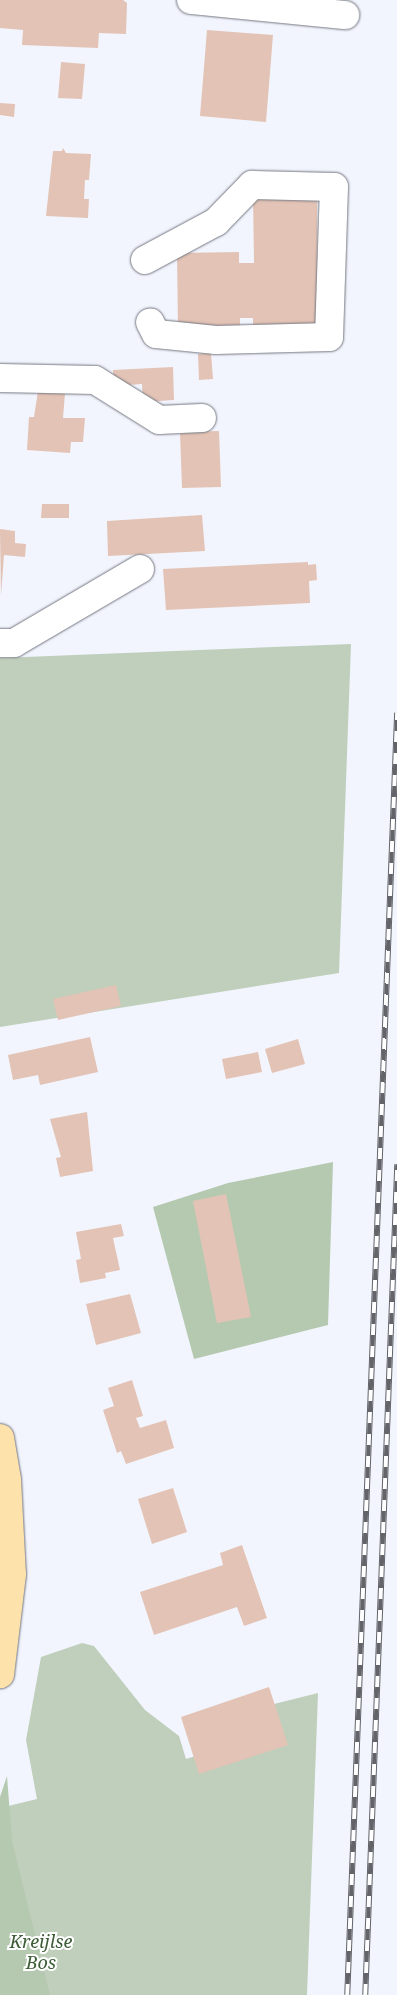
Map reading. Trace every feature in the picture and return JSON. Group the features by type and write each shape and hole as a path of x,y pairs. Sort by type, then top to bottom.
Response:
{"main road":[{"path":"0,1438 7,1480 12,1574 0,1674"}],"lane":[{"path":"191,0 345,15"},
{"path":"145,260 216,222 252,185 334,188 330,337 216,340 156,334 150,322"},
{"path":"0,378 95,380 159,420 202,418"},
{"path":"0,643 14,643 140,569"}],"green space":[{"path":"351,644 339,973 0,1027 0,658"},
{"path":"333,1162 328,1325 194,1359 153,1207 228,1183"},
{"name":"Kreijlse Bos","path":"82,1643 94,1646 145,1710 179,1736 186,1759 273,1732 266,1706 318,1693 307,1995 0,1995 0,1808 37,1799 26,1740 41,1657"},
{"path":"7,1776 12,1841 50,1995 0,1995 0,1797"}],"building":[{"path":"0,0 123,0 127,3 126,34 99,33 98,48 22,45 23,30 0,28"},
{"path":"207,30 273,35 266,122 200,116"},
{"path":"61,62 85,64 82,99 58,98"},
{"path":"0,103 15,104 14,117 0,115"},
{"path":"63,148 66,153 91,154 89,180 85,180 84,199 89,199 88,218 46,216 53,151 62,151"},
{"path":"317,196 318,325 253,326 253,318 240,318 240,330 178,331 177,253 239,252 239,263 254,263 253,197"},
{"path":"211,353 213,379 199,380 198,354"},
{"path":"173,367 174,400 143,402 142,384 114,386 113,370"},
{"path":"38,391 65,393 63,418 85,418 83,442 71,442 70,453 27,450 29,417 34,417"},
{"path":"219,431 221,487 182,488 180,432"},
{"path":"42,504 69,504 69,518 41,518"},
{"path":"202,515 205,551 108,556 107,521"},
{"path":"0,529 15,531 15,543 26,544 25,557 4,555 1,596"},
{"path":"308,562 308,565 316,564 317,580 309,581 310,603 166,610 163,569"},
{"path":"116,985 121,1006 58,1020 53,999"},
{"path":"90,1037 98,1072 40,1085 38,1075 13,1080 8,1055"},
{"path":"298,1039 305,1064 272,1073 265,1049"},
{"path":"258,1052 262,1072 226,1079 222,1059"},
{"path":"87,1112 93,1171 60,1177 56,1158 61,1157 50,1119"},
{"path":"226,1194 251,1317 217,1323 193,1201"},
{"path":"121,1224 124,1236 113,1238 120,1270 105,1273 106,1278 80,1283 76,1260 81,1259 76,1232"},
{"path":"130,1294 141,1333 96,1345 86,1304"},
{"path":"132,1380 143,1416 136,1418 140,1428 166,1420 174,1448 126,1464 121,1451 117,1453 103,1410 114,1406 108,1388"},
{"path":"173,1488 187,1532 152,1544 138,1499"},
{"path":"242,1545 267,1618 244,1626 237,1607 154,1635 140,1592 223,1565 220,1553"},
{"path":"269,1687 288,1745 199,1774 181,1717"}],"railway":[{"path":"347,1995 397,713"},
{"path":"365,1995 397,1165"}]}
